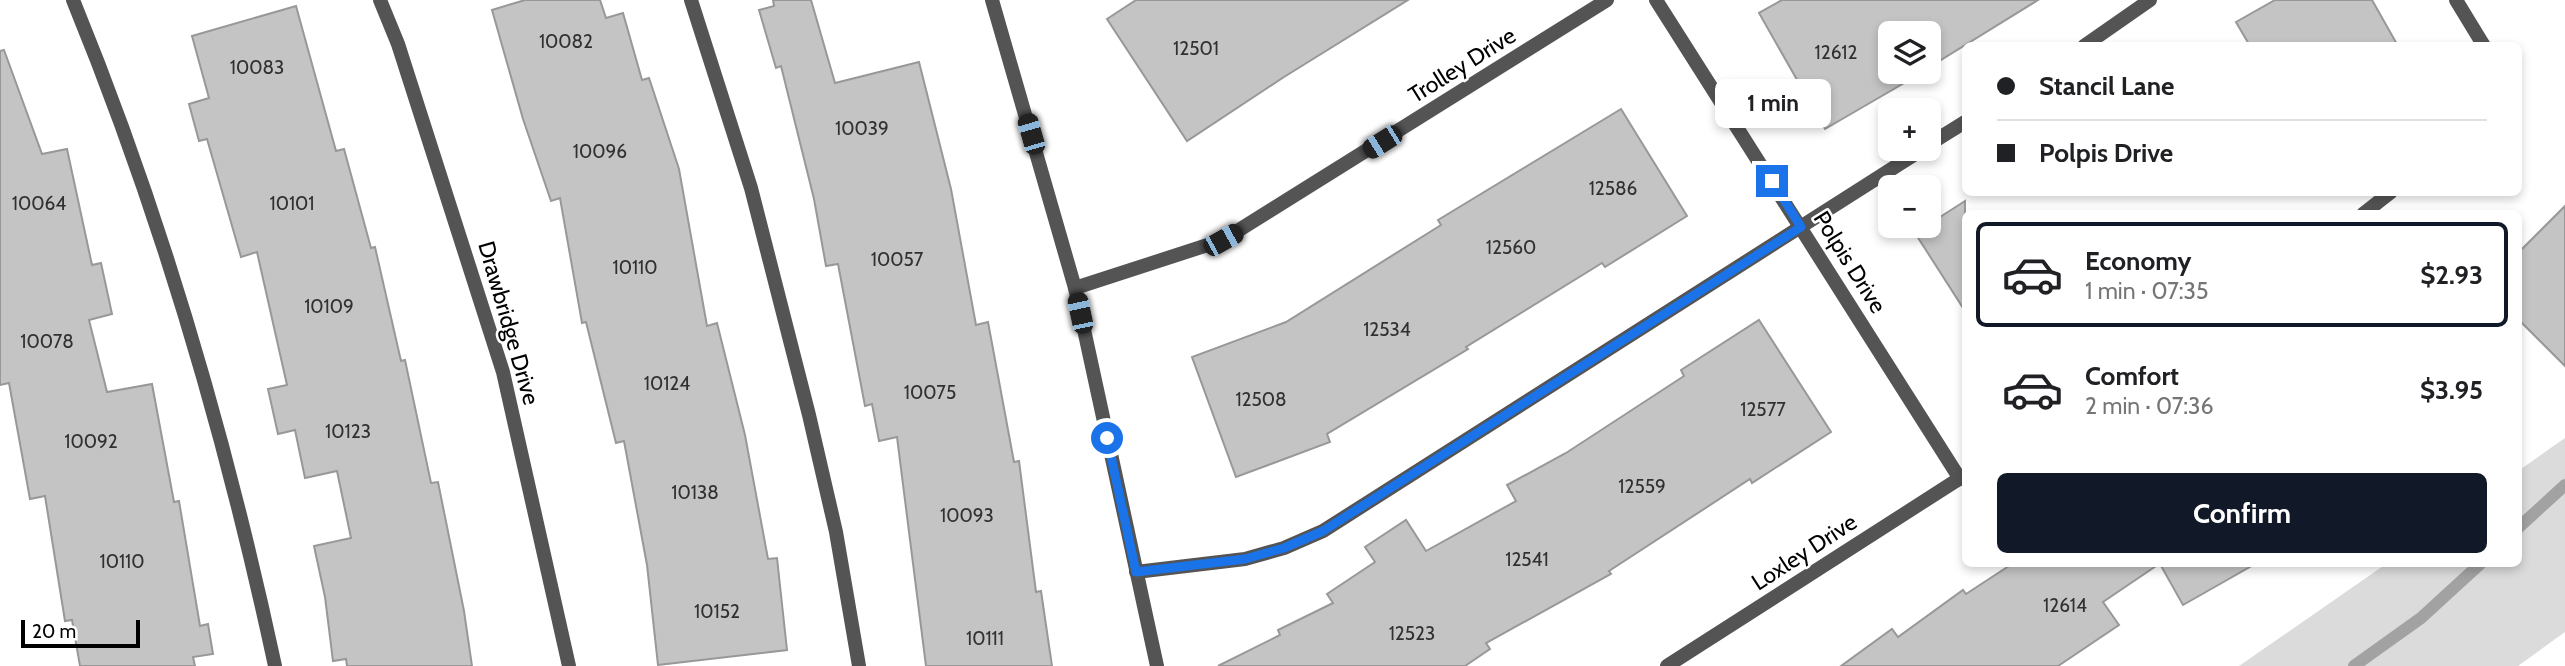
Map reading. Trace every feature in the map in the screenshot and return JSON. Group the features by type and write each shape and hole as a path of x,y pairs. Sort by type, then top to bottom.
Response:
{"street":[{"path":"73,0 97,57 178,285 213,405 275,666"},
{"name":"Drawbridge Drive","path":"380,0 398,44 503,372 569,666"},
{"path":"691,0 751,188 809,415 836,532 859,666"},
{"path":"992,0 1075,288 1157,666"},
{"name":"Trolley Drive","path":"1075,288 1223,240 1606,0"},
{"name":"Polpis Drive","path":"1656,0 1962,477"},
{"path":"2090,42 2150,0"},
{"path":"2456,0 2482,42"},
{"path":"1941,137 1962,124"},
{"path":"1136,572 1245,559 1284,548 1323,531 1904,161"},
{"path":"2367,210 2387,196"},
{"name":"Loxley Drive","path":"1667,666 1962,477"}],"shaded area":[{"path":"2565,438 2565,632 2518,666 2239,666 2382,567 2522,567 2522,468"}],"building":[{"path":"525,0 600,0 606,18 623,13 642,80 649,78 679,169 707,326 717,323 745,435 768,559 777,558 787,650 658,665 647,565 624,441 616,443 586,322 582,323 560,198 551,201 523,119 492,10"},
{"path":"773,0 811,0 835,83 919,62 951,189 976,325 988,322 1014,462 1019,461 1036,592 1041,591 1052,666 926,666 897,437 879,441 872,404 865,406 838,264 826,266 814,199 781,66 776,68 759,10 774,6"},
{"path":"1136,0 1408,0 1187,141 1107,19"},
{"path":"1782,0 2038,0 1970,42 1962,42 1962,47 1941,60 1941,21 1878,21 1878,84 1902,84 1825,129 1759,13"},
{"path":"2275,0 2372,0 2396,42 2248,42 2236,22"},
{"path":"296,6 336,151 344,149 371,248 375,247 401,361 405,360 431,483 438,482 464,611 472,666 347,666 346,659 333,661 325,597 314,546 351,538 337,471 305,478 295,430 278,434 268,389 287,385 257,252 241,257 207,139 199,141 189,104 209,98 192,36"},
{"path":"4,50 42,154 67,149 92,265 101,263 112,314 89,320 107,392 152,384 174,502 179,501 200,626 208,624 213,654 193,657 195,666 80,666 72,620 65,621 45,496 30,499 9,383 0,385 0,51"},
{"path":"1621,109 1687,216 1605,267 1602,263 1466,347 1468,349 1327,434 1330,442 1236,477 1192,357 1286,322 1441,225 1438,220"},
{"path":"1965,201 1965,210 1962,210 1962,306 1918,238 1941,238 1941,216"},
{"path":"2565,206 2565,366 2522,323 2522,249"},
{"path":"1759,320 1831,432 1752,483 1750,479 1609,571 1611,574 1486,643 1490,649 1465,666 1218,666 1280,635 1278,630 1333,603 1327,594 1375,562 1365,547 1406,520 1426,551 1516,501 1507,485 1566,453 1684,376 1681,370"},
{"path":"2007,567 2155,567 2103,602 2119,625 2058,666 1841,666 1892,629 1898,637 1963,590 1966,594"},
{"path":"2162,567 2250,567 2183,605"}],"waterway":[{"path":"2522,524 2565,485"},
{"path":"2354,666 2421,618 2477,567"}],"route":[{"path":"1107,438 1136,572 1245,559 1284,548 1323,531 1801,227 1772,181"}]}
